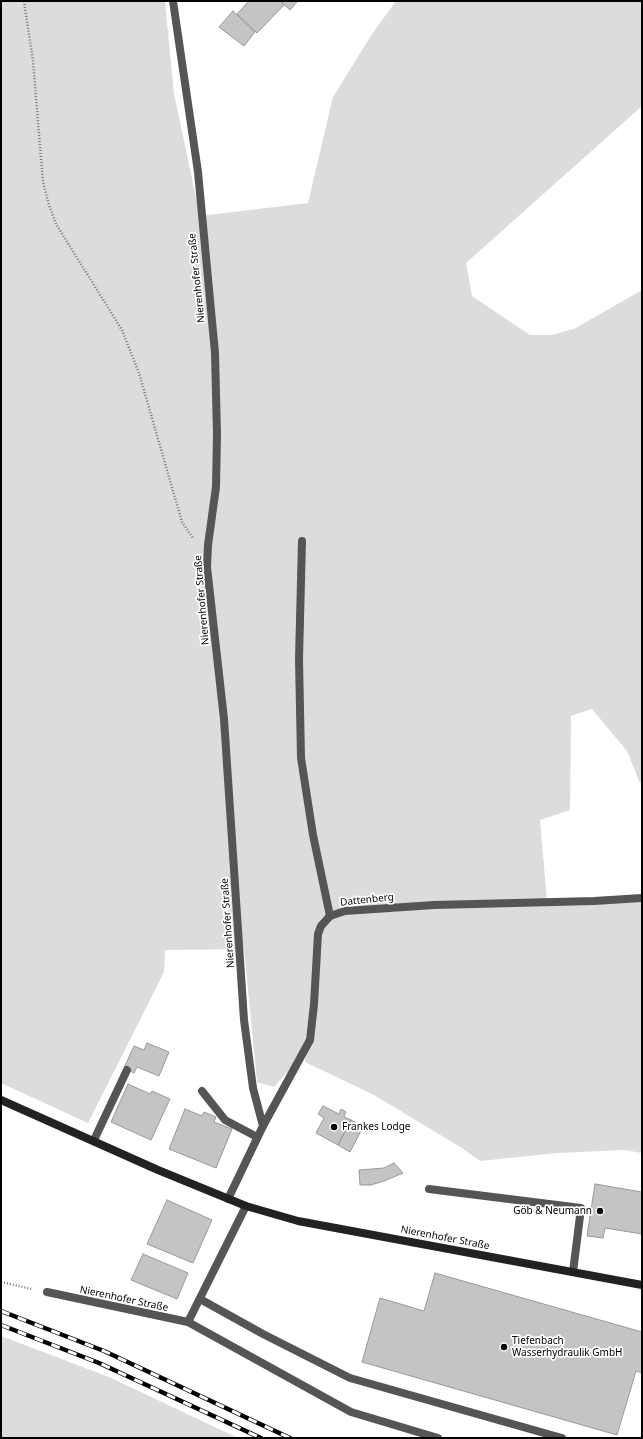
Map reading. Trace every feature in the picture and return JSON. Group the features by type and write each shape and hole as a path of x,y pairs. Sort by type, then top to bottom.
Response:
{"main road":[{"name":"Nierenhofer Straße","path":"1,1100 94,1140 158,1170 246,1206 298,1221 642,1286"}],"street":[{"name":"Nierenhofer Straße","path":"173,1 198,172 215,354 217,434 216,487 208,545 207,567 224,719 244,1020 253,1088 263,1126"},
{"path":"302,541 299,659 301,758 313,835 330,916"},
{"name":"Dattenberg","path":"228,1199 257,1137 310,1040 314,1004 318,934 321,926 330,916 345,911 434,905 594,901 642,898"},
{"path":"94,1140 127,1070"},
{"path":"202,1091 225,1120 257,1137"},
{"path":"429,1190 581,1208 573,1272"},
{"path":"188,1322 246,1206"},
{"name":"Nierenhofer Straße","path":"47,1292 188,1322 351,1412 438,1438"},
{"path":"200,1299 263,1334 350,1378 562,1438"}],"path":[{"path":"24,1 33,61 43,182 49,205 56,224 122,330 139,373 182,522 188,532 196,540 208,545"},
{"path":"1,1282 47,1292"}],"shaded area":[{"path":"1,1 165,1 174,94 200,216 308,203 333,97 372,34 396,1 642,1 642,106 466,263 472,296 530,335 551,335 574,329 642,290 642,782 640,783 627,751 592,709 571,716 570,810 540,820 547,901 642,898 642,1153 624,1150 557,1153 480,1161 462,1148 374,1095 305,1062 320,926 305,1052 274,1087 257,1082 244,949 165,950 164,972 88,1123 1,1083"},
{"path":"1,1336 109,1377 238,1438 1,1438"}],"building":[{"path":"249,1 280,1 284,5 257,33 237,14"},
{"path":"280,1 296,1 297,2 290,10"},
{"path":"233,11 255,32 244,46 219,27"},
{"path":"147,1043 169,1052 159,1076 137,1067 134,1073 124,1068 134,1046 144,1050"},
{"path":"128,1084 150,1094 152,1091 170,1099 151,1140 111,1122"},
{"name":"Frankes Lodge","path":"323,1106 339,1114 341,1109 346,1112 344,1117 351,1120 338,1145 316,1133 324,1118 318,1114"},
{"path":"185,1109 202,1116 204,1112 216,1117 214,1122 232,1129 216,1168 169,1149"},
{"path":"351,1120 363,1127 350,1152 338,1145"},
{"path":"394,1163 403,1173 371,1185 360,1185 359,1170 384,1168"},
{"path":"595,1184 642,1192 642,1234 605,1228 603,1238 587,1236"},
{"path":"167,1200 212,1220 193,1263 147,1244"},
{"path":"143,1254 188,1273 177,1299 131,1280"},
{"name":"Tiefenbach Wasserhydraulik GmbH","path":"435,1273 642,1332 642,1373 636,1371 617,1435 362,1362 380,1298 424,1311"}],"railway":[{"path":"1,1311 104,1351 290,1438"},
{"path":"1,1325 99,1363 261,1438"}],"place":[{"name":"Frankes Lodge","path":"334,1127"},
{"name":"Göb & Neumann","path":"600,1211"},
{"name":"Tiefenbach Wasserhydraulik GmbH","path":"504,1347"}]}
